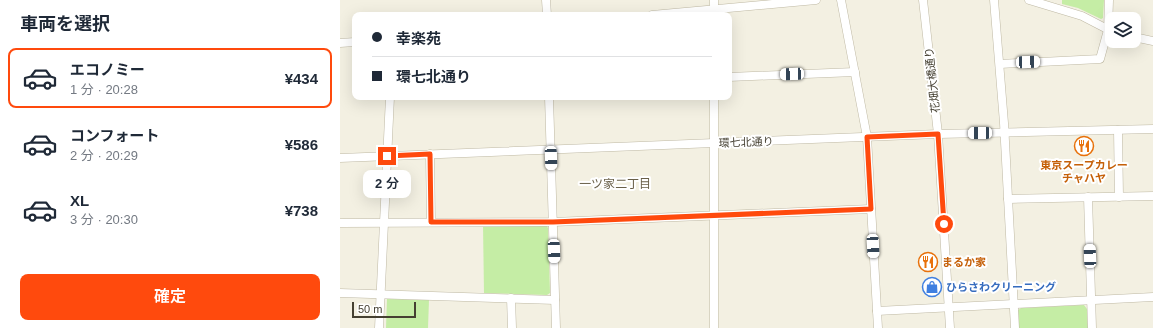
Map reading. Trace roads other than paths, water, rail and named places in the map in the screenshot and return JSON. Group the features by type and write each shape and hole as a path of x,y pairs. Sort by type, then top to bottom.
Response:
{"street":[{"path":"546,0 547,12"},
{"path":"714,0 714,12 816,0"},
{"path":"841,0 867,137 878,328"},
{"name":"花畑大橋通り","path":"923,0 938,134 950,328"},
{"path":"994,0 1005,133 1015,328"},
{"path":"1029,0 1082,16 1105,28"},
{"path":"1109,0 1109,12"},
{"path":"1141,38 1153,41"},
{"path":"340,43 352,42"},
{"path":"1000,64 1100,59 1105,44"},
{"path":"732,77 855,72"},
{"path":"379,328 390,100"},
{"path":"549,100 556,328"},
{"path":"714,100 714,328"},
{"name":"環七北通り","path":"340,158 938,134 1153,129"},
{"path":"1118,130 1120,197"},
{"path":"430,154 431,222"},
{"path":"1008,199 1153,196"},
{"path":"1088,197 1092,328"},
{"path":"340,223 553,222 871,209"},
{"path":"340,293 555,300"},
{"path":"877,311 1153,297"},
{"path":"511,298 512,328"}],"place":[{"name":"東京スープカレー チャハヤ","path":"1084,146"},
{"name":"まるか家","path":"928,262"},
{"name":"ひらさわクリーニング","path":"932,287"}],"district":[{"name":"一ツ家二丁目","path":"615,184"}]}
